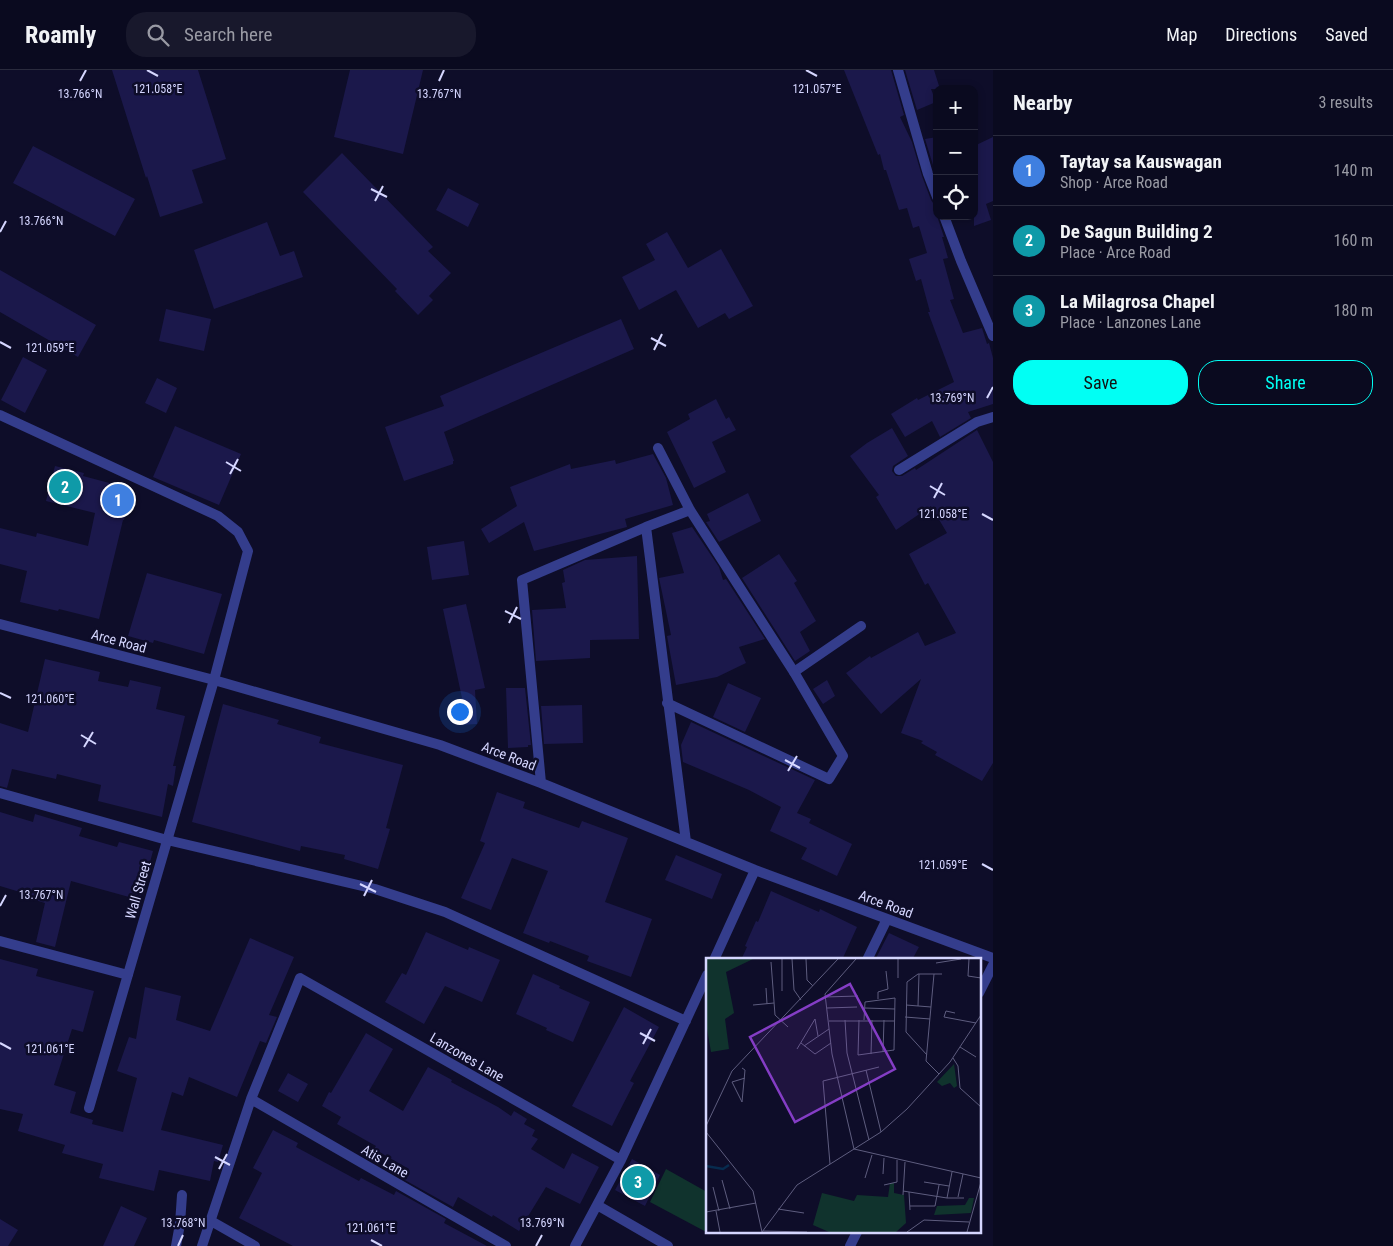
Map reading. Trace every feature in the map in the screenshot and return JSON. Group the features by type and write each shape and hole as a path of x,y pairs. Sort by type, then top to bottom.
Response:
{"street":[{"path":"898,70 933,187"},
{"path":"946,220 993,336"},
{"name":"Wall Street","path":"0,415 218,516 238,532 248,551 214,680 89,1108"},
{"path":"899,470 977,422 993,416"},
{"path":"658,448 690,510 794,672 843,756 828,779 667,703"},
{"path":"541,783 522,580 690,510"},
{"path":"646,527 686,842"},
{"name":"Arce Road","path":"0,624 214,680 440,745 541,783 755,870 993,958"},
{"path":"794,672 861,626"},
{"path":"0,793 167,840 376,889 445,912 686,1020"},
{"path":"715,958 755,870"},
{"path":"868,958 887,919"},
{"path":"0,941 128,975"},
{"path":"981,989 993,965"},
{"path":"575,1246 621,1160 706,977"},
{"name":"Lanzones Lane","path":"251,1099 300,978 621,1160"},
{"path":"202,1246 251,1099"},
{"name":"Atis Lane","path":"251,1099 506,1246"},
{"path":"176,1246 182,1194"},
{"path":"597,1206 668,1246"},
{"path":"211,1220 255,1246"},
{"path":"850,1246 856,1234"}],"green space":[{"path":"666,1169 706,1191 706,1232 650,1202"}],"building":[{"path":"112,70 198,70 226,159 192,170 203,203 160,217"},
{"path":"350,70 423,70 403,154 334,137"},
{"path":"844,70 891,70 904,115 900,117 912,142 922,176 933,203 933,220 938,220 944,237 942,237 948,258 943,259 954,299 950,300 963,333 982,328 993,358 993,404 968,412 971,418 940,437 932,421 905,437 891,414 917,398 918,400 954,382 928,312 930,312 921,279 916,281 909,259 927,253 919,226 913,228 907,208 899,210 880,154 878,155"},
{"path":"905,70 934,70 939,85 933,85 933,89 931,89 933,103 917,110"},
{"path":"993,137 993,201 986,204 991,220 974,226 974,220 978,220 978,144"},
{"path":"933,138 933,165 925,139"},
{"path":"33,146 135,199 115,236 13,183"},
{"path":"342,153 433,247 428,251 451,273 429,296 433,300 418,315 395,291 397,289 303,192"},
{"path":"448,188 479,204 468,227 436,210"},
{"path":"267,222 280,256 294,251 303,277 214,309 194,250"},
{"path":"667,232 688,268 721,249 753,306 729,319 725,313 698,328 676,290 639,310 622,277 655,260 646,244"},
{"path":"0,270 96,325 78,357 0,312"},
{"path":"166,309 211,319 204,351 159,341"},
{"path":"621,319 634,349 444,432 454,461 453,464 404,481 385,427 444,406 440,396"},
{"path":"23,357 47,370 25,413 1,400"},
{"path":"157,378 177,388 166,413 145,403"},
{"path":"716,399 726,419 729,417 736,430 712,442 726,472 694,488 667,432 690,419 688,414"},
{"path":"175,426 241,454 219,505 153,477"},
{"path":"892,428 908,456 893,466 892,471 896,476 902,476 915,468 916,470 977,430 993,462 993,763 982,781 935,755 937,752 921,743 923,741 901,733 921,679 881,714 846,673 870,656 871,658 918,632 925,646 956,633 928,583 925,585 909,554 947,533 931,506 896,530 876,497 879,495 850,456"},
{"path":"653,454 666,478 673,505 625,519 627,527 534,551 524,522 489,543 481,529 517,506 510,487 570,464 571,469 615,460 616,464"},
{"path":"55,466 84,473 83,476 132,489 99,619 20,602 27,571 0,564 0,528 36,537 37,533 88,546 95,513 46,501"},
{"path":"748,493 761,521 719,542 706,522 710,521 707,514"},
{"path":"692,527 719,567 723,580 726,579 765,639 739,647 746,663 717,677 676,685 667,636 671,635 659,578 684,573 672,533"},
{"path":"464,541 469,575 432,580 427,547"},
{"path":"779,554 797,581 794,583 816,621 800,632 810,651 795,661 742,578"},
{"path":"637,556 639,639 590,640 590,658 536,661 532,610 566,608 562,583 565,582 563,570 585,560"},
{"path":"147,573 222,594 204,654 154,640 153,643 128,636"},
{"path":"466,604 485,688 475,690 477,724 460,725 458,699 462,698 443,609"},
{"path":"45,659 100,672 98,681 128,687 130,680 161,687 156,709 185,716 173,766 176,766 173,786 168,784 162,817 98,801 101,785 57,774 56,779 12,769 7,788 0,786 0,723 28,732"},
{"path":"827,680 835,696 823,704 813,689"},
{"path":"728,683 761,698 745,732 713,717"},
{"path":"506,688 525,688 531,745 528,745 528,747 508,748"},
{"path":"223,704 279,720 277,724 321,737 319,743 403,765 386,828 390,829 378,869 344,859 345,855 301,846 300,851 192,822"},
{"path":"582,705 583,743 544,744 541,706"},
{"path":"691,722 815,780 797,813 811,819 809,823 852,844 837,876 801,859 807,848 770,831 781,807 749,790 683,762 681,745"},
{"path":"497,792 525,802 523,808 579,828 582,821 628,838 605,902 652,919 631,977 587,961 589,956 523,933 548,871 512,858 491,910 461,898 485,843 480,841"},
{"path":"0,812 33,822 35,814 82,828 79,836 117,847 119,842 153,851 140,900 71,881 55,947 36,942 45,903 32,899 33,896 0,886"},
{"path":"676,855 722,874 712,899 665,880"},
{"path":"771,891 819,912 820,909 857,927 843,958 742,958 756,921 758,922"},
{"path":"426,932 468,950 469,947 500,960 482,1002 445,986 424,1024 385,1002 402,973 406,975"},
{"path":"889,933 919,947 913,958 876,958"},
{"path":"250,938 294,957 269,1015 277,1017 266,1043 260,1041 237,1097 189,1077 183,1096 172,1092 161,1130 223,1145 218,1162 214,1161 210,1181 159,1170 154,1191 99,1178 103,1164 62,1153 65,1145 18,1131 23,1114 0,1109 0,959 38,969 36,976 94,991 83,1032 72,1029 54,1085 76,1092 70,1113 93,1120 92,1124 123,1132 137,1078 117,1071 129,1037 136,1039 145,987 181,996 176,1020 210,1031"},
{"path":"533,974 590,1002 573,1042 516,1014"},
{"path":"624,1007 659,1027 630,1081 634,1083 612,1126 572,1106"},
{"path":"366,1033 393,1049 369,1091 403,1111 428,1067 511,1116 514,1111 527,1119 524,1124 535,1130 532,1136 538,1139 531,1149 564,1169 572,1153 599,1167 580,1204 546,1187 519,1231 458,1197 453,1207 403,1179 409,1169 374,1149 376,1146 337,1124 341,1117 322,1106"},
{"path":"288,1073 308,1084 298,1102 278,1091"},
{"path":"273,1130 298,1143 296,1147 359,1181 361,1178 394,1195 396,1191 446,1219 444,1223 487,1246 293,1246 239,1218 262,1173 253,1168"},
{"path":"632,1159 660,1175 645,1206 615,1190"},
{"path":"121,1206 147,1218 134,1246 103,1246"},
{"path":"0,1219 18,1230 8,1246 0,1246"}],"place":[{"name":"De Sagun Building 2","path":"65,487"},
{"name":"Taytay sa Kauswagan","path":"118,500"},
{"name":"La Milagrosa Chapel","path":"638,1182"}]}
